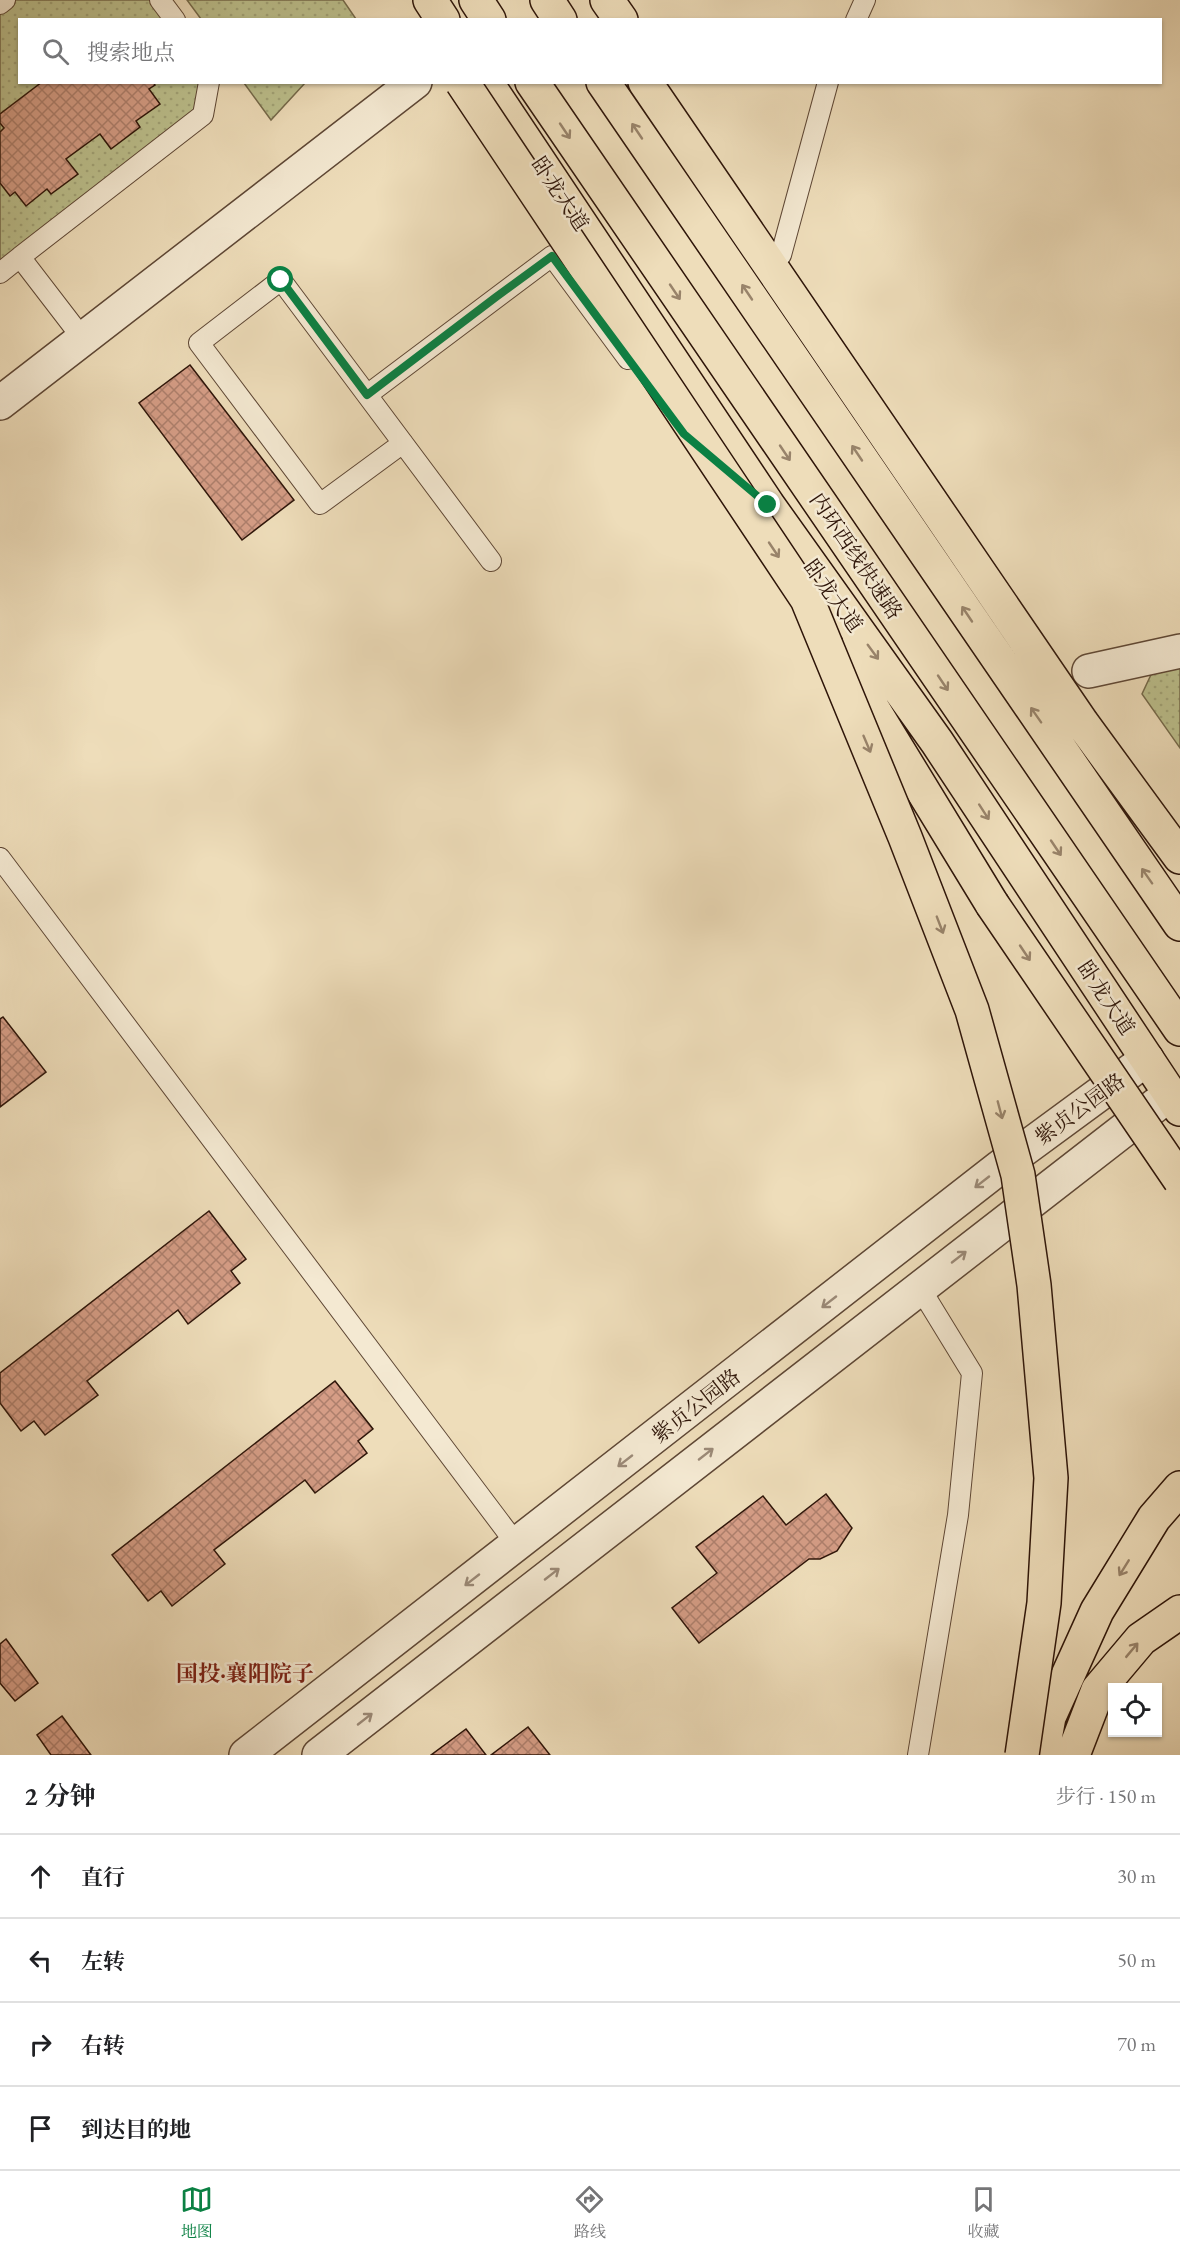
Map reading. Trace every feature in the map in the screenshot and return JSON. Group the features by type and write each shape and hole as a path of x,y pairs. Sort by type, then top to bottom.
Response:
{"highway":[{"path":"406,0 419,18"},
{"path":"430,0 442,18"},
{"path":"476,0 488,18"},
{"path":"547,0 559,18"},
{"path":"590,0 602,18"},
{"path":"607,0 620,18"},
{"path":"463,84 807,599 992,904 1180,1180"},
{"name":"卧龙大道","path":"487,84 768,505 937,742 1175,1102"},
{"name":"内环西线快速路","path":"533,84 1180,1029"},
{"path":"604,84 1180,924"},
{"path":"646,84 1075,713 1180,857"},
{"path":"664,84 1180,843"},
{"path":"807,599 905,837 972,1010 1018,1175 1034,1285 1051,1478 1044,1603 1022,1755"},
{"path":"1042,1755 1049,1717 1097,1611 1155,1518 1180,1488"},
{"path":"1073,1755 1098,1690 1141,1639 1180,1612"}],"street":[{"path":"0,403 412,84"},
{"path":"1089,671 1180,651"},
{"name":"紫贞公园路","path":"246,1755 1000,1167 1147,1059"},
{"name":"紫贞公园路","path":"319,1755 920,1288 1175,1102"}],"lane":[{"path":"0,4 4,0"},
{"path":"160,0 174,18"},
{"path":"857,18 866,0"},
{"path":"0,273 203,115 209,84"},
{"path":"781,255 827,84"},
{"path":"367,395 552,256 684,434 768,505"},
{"path":"20,257 83,339"},
{"path":"403,443 320,504 199,344 281,280 403,443 491,561"},
{"path":"0,858 518,1545"},
{"path":"918,1755 958,1515 972,1373 920,1288"}],"green space":[{"path":"0,0 160,0 174,18 18,18 18,84 209,84 203,115 0,274"},
{"path":"187,0 343,0 355,18 200,18"},
{"path":"245,84 304,84 271,120"},
{"path":"1180,652 1180,748 1142,694 1156,664"}],"building":[{"path":"39,84 154,84 149,89 160,104 136,121 140,127 111,149 100,134 66,159 78,174 51,194 47,189 26,206 15,192 10,196 0,183 0,132 4,128 0,123 0,114"},
{"path":"190,365 294,500 242,540 139,403"},
{"path":"3,1017 46,1072 0,1107 0,1019"},
{"path":"209,1211 246,1259 231,1271 240,1283 188,1324 178,1310 87,1381 98,1395 45,1435 34,1421 21,1431 0,1403 0,1373"},
{"path":"335,1381 373,1429 358,1441 367,1453 315,1493 305,1480 214,1550 225,1564 172,1606 161,1591 148,1601 112,1555"},
{"path":"826,1494 852,1528 837,1551 820,1559 809,1559 699,1643 672,1608 717,1573 696,1547 763,1496 786,1525"},
{"path":"6,1639 38,1683 15,1701 0,1683 0,1644"},
{"path":"62,1716 91,1755 51,1755 37,1735"},
{"path":"528,1727 550,1755 491,1755"},
{"path":"466,1729 486,1755 431,1755"}],"district":[{"name":"国投·襄阳院子","path":"245,1673"}],"route":[{"path":"281,280 367,395 552,256 684,434 768,505"}]}
